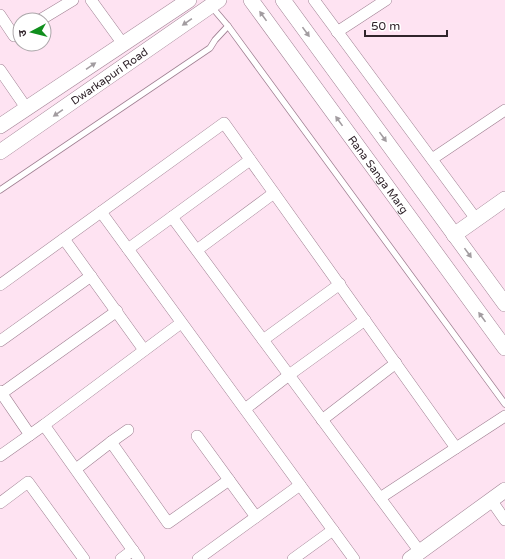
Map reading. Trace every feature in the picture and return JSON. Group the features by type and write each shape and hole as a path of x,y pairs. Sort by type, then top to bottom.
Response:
{"main road":[{"name":"Dwarkapuri Road","path":"0,126 189,0"},
{"name":"Rana Sanga Marg","path":"251,0 505,348"},
{"path":"283,0 505,304"},
{"name":"Dwarkapuri Road","path":"0,152 215,3"},
{"path":"454,235 505,199"},
{"path":"415,556 505,490"}],"street":[{"path":"52,13 73,0"},
{"path":"91,0 123,44"},
{"path":"314,0 476,219"},
{"path":"337,32 386,0"},
{"path":"0,15 12,33"},
{"path":"0,70 26,108"},
{"path":"432,159 505,110"},
{"path":"0,285 224,123 456,448"},
{"path":"128,249 250,160"},
{"path":"197,250 274,193"},
{"path":"101,212 354,559"},
{"path":"172,217 380,498 415,556"},
{"path":"64,238 144,350"},
{"path":"0,341 91,276"},
{"path":"263,340 340,284"},
{"path":"30,435 1,392 117,311"},
{"path":"245,409 365,320"},
{"path":"0,456 44,425 181,322"},
{"path":"322,420 396,363"},
{"path":"380,498 505,416"},
{"path":"44,425 136,555 121,559"},
{"path":"76,469 128,430"},
{"path":"197,436 256,517"},
{"path":"111,442 168,523 229,480"},
{"path":"0,503 28,482 84,559"},
{"path":"198,559 300,485"},
{"path":"491,500 505,520"},
{"path":"293,559 333,530"}],"lane":[{"path":"215,3 228,26 505,404"},
{"path":"0,190 210,48 228,26"}]}
